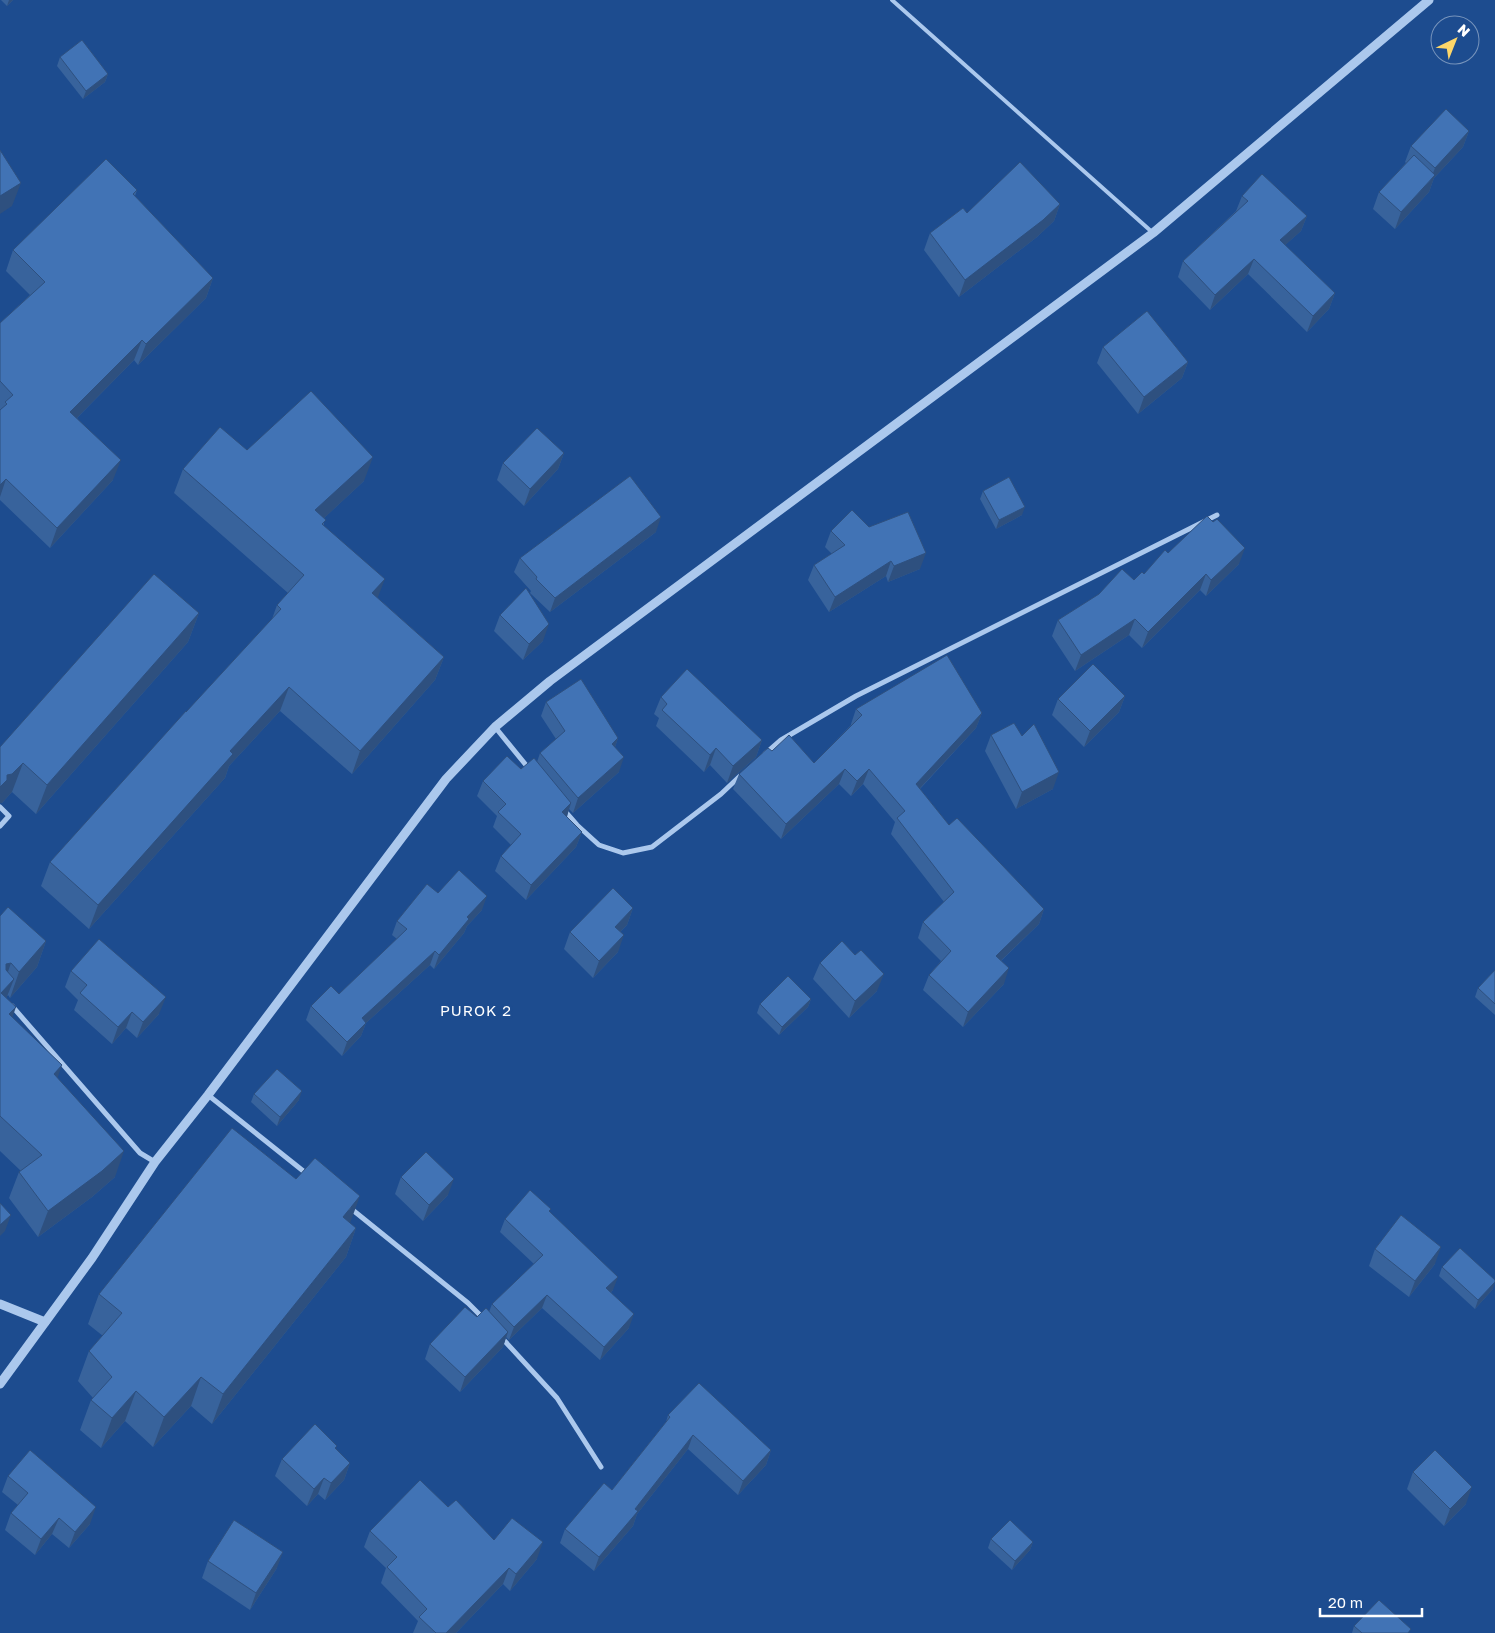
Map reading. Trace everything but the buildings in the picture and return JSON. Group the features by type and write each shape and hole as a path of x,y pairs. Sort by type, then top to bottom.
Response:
{"street":[{"path":"0,1384 92,1258 155,1162 208,1095 446,779 495,727 550,682 1153,233 1429,0"},
{"path":"758,760 781,740 856,696 1217,515"},
{"path":"495,727 532,772"},
{"path":"558,803 577,825 599,845 623,853 652,847 744,774"},
{"path":"0,807 9,816 0,826"},
{"path":"6,1000 140,1152 155,1162"},
{"path":"208,1095 315,1180"},
{"path":"346,1205 468,1303 487,1323"},
{"path":"0,1304 45,1322"},
{"path":"494,1330 557,1398 601,1467"}],"lane":[{"path":"892,0 1153,233"}],"district":[{"name":"PUROK 2","path":"476,1010"}]}
